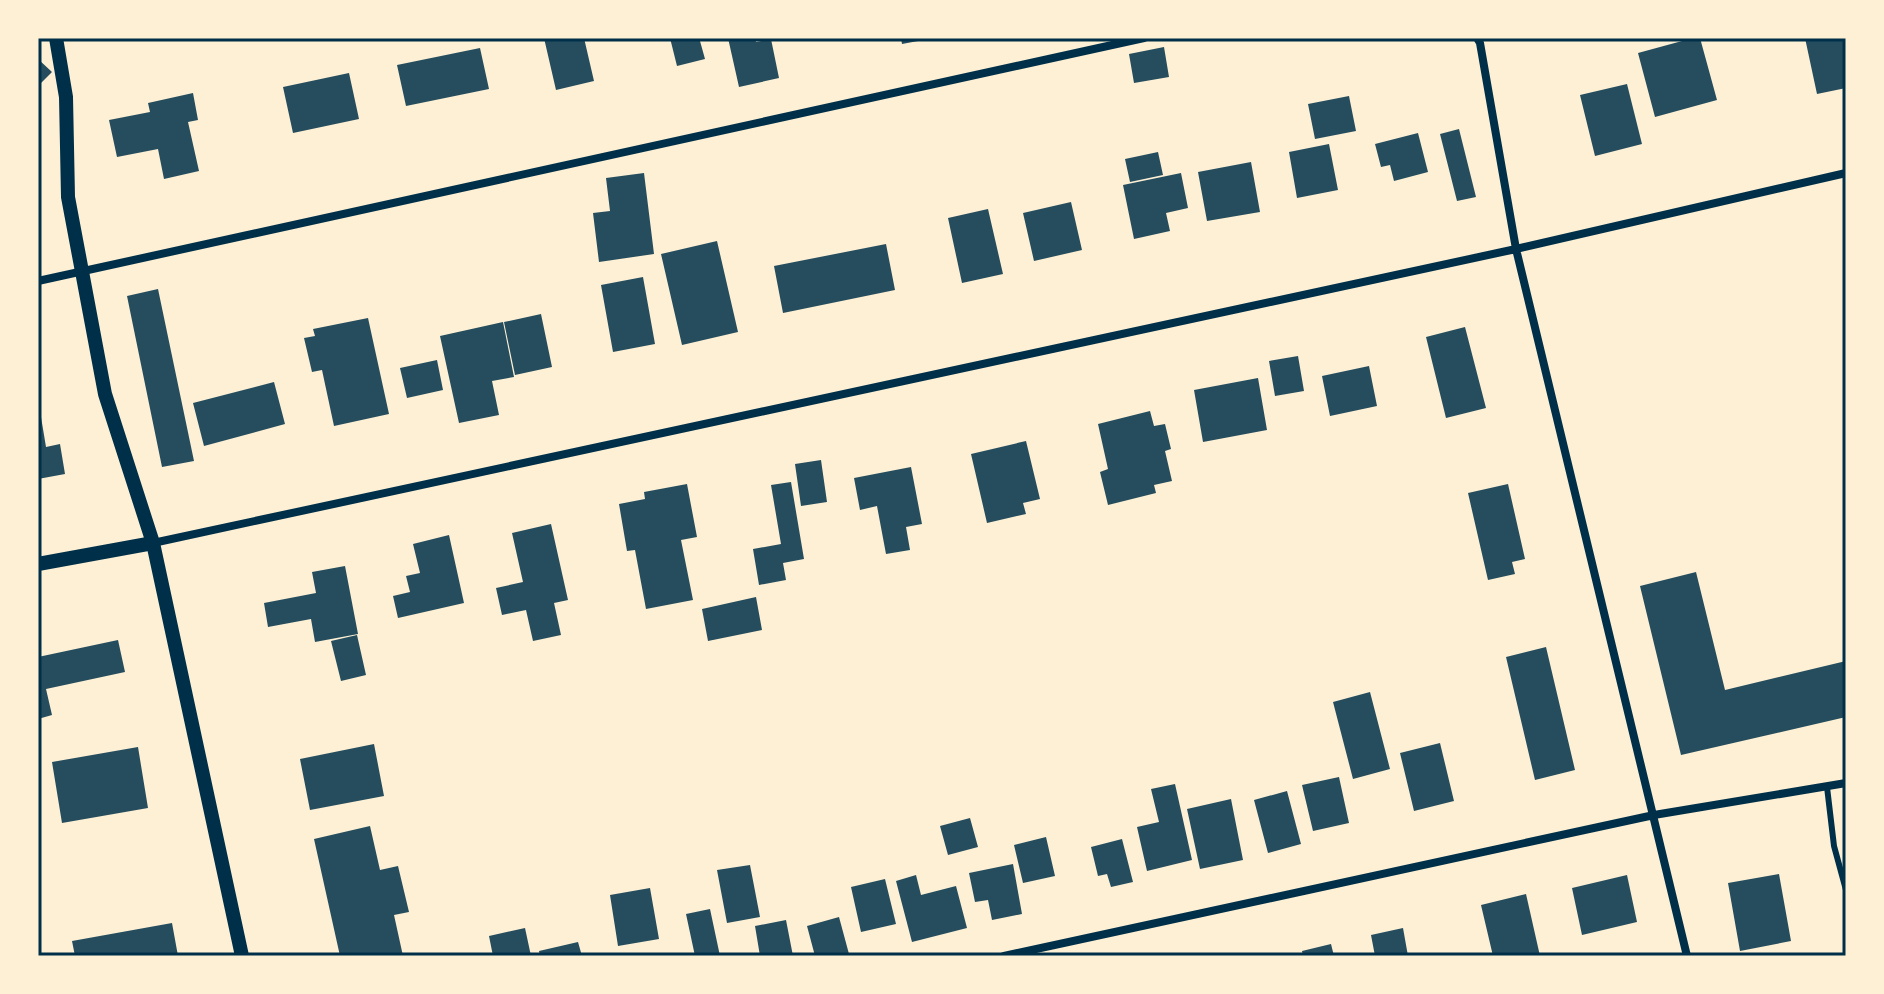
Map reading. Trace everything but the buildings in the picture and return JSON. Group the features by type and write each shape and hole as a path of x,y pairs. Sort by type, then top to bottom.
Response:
{"street":[{"path":"56,38 66,97 68,197 105,394 153,543 242,956"},
{"path":"38,281 1144,38"},
{"path":"1478,40 1516,249 1687,956"},
{"path":"38,564 153,543 1516,249 1846,173"},
{"path":"1004,956 1654,815 1846,783"}],"lane":[{"path":"1827,787 1834,846 1846,890"}]}
